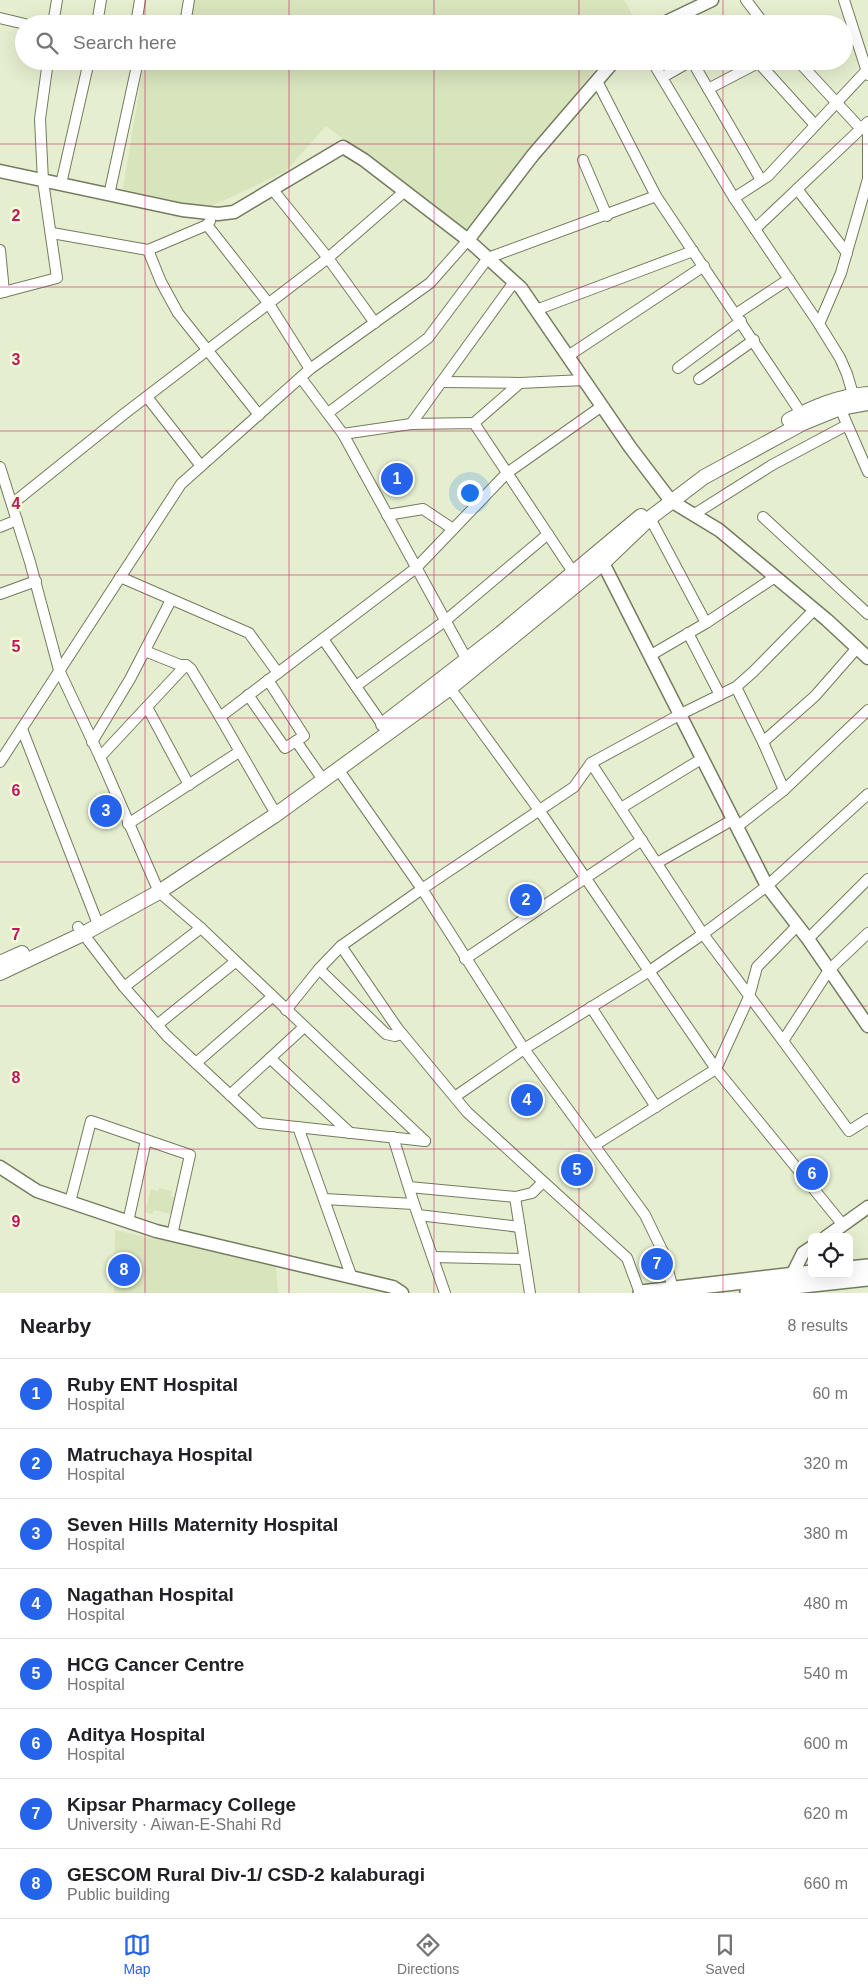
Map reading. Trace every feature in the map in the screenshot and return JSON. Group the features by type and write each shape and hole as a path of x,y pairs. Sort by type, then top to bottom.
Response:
{"main road":[{"path":"0,973 158,888 274,811 450,688 603,562 669,498 802,423 859,401 868,394"},
{"path":"274,811 319,774 336,766 382,724 466,660 573,572 669,498 743,445 801,413 820,405 859,401"},
{"path":"81,931 96,919 158,888"},
{"path":"0,962 47,947"},
{"path":"853,1269 868,1267"},
{"path":"647,1292 808,1273"},
{"path":"726,1293 868,1278"}],"street":[{"path":"56,15 57,0"},
{"path":"98,15 101,0"},
{"path":"138,15 140,0"},
{"path":"186,15 189,0"},
{"path":"681,15 712,0"},
{"path":"746,0 756,15"},
{"path":"844,0 849,15"},
{"path":"0,18 15,22"},
{"path":"734,198 768,176 836,103 867,74 853,29"},
{"path":"0,250 2,292 57,278 52,232 43,181 40,119 47,70"},
{"path":"60,184 87,70"},
{"path":"109,195 136,70"},
{"path":"0,762 181,484 310,369 430,283 468,240 533,155 606,70"},
{"path":"658,70 734,198 840,358 859,401"},
{"path":"663,77 676,70"},
{"path":"697,70 761,180"},
{"path":"708,89 743,70"},
{"path":"765,70 815,125"},
{"path":"806,70 836,103 866,127 868,179 841,273 819,324"},
{"path":"597,81 656,196 801,413"},
{"path":"755,229 796,189 866,127"},
{"path":"0,171 182,210 218,214 234,212 343,147 364,160 468,240 521,288 630,447 669,498 692,515 719,530 775,576 868,658"},
{"path":"583,160 607,216"},
{"path":"796,189 847,253"},
{"path":"273,190 328,258 375,323"},
{"path":"12,504 147,396 328,258 405,191"},
{"path":"328,414 428,338 488,258 607,216 656,196"},
{"path":"52,232 148,250 207,225 218,214"},
{"path":"207,225 269,304 310,369"},
{"path":"148,250 161,282 178,313 259,415"},
{"path":"536,310 693,251"},
{"path":"568,356 704,266"},
{"path":"678,368 789,279"},
{"path":"411,424 514,282"},
{"path":"699,379 754,340"},
{"path":"301,378 343,434 466,660"},
{"path":"443,382 520,383 584,380"},
{"path":"343,434 411,424 474,424 520,383"},
{"path":"147,396 201,466"},
{"path":"220,717 416,568 508,473 602,406"},
{"path":"840,408 868,472"},
{"path":"474,424 573,572"},
{"path":"692,515 772,465 848,425"},
{"path":"0,467 2,480 12,504 36,581 59,670 158,888 425,1141 260,1123 158,1025 124,987 81,931"},
{"path":"387,515 423,509 453,529"},
{"path":"762,517 868,614"},
{"path":"650,518 706,623"},
{"path":"0,527 16,520"},
{"path":"356,686 445,621 548,534"},
{"path":"603,562 704,758 767,886 808,939 868,1026"},
{"path":"651,656 706,623 775,576"},
{"path":"120,577 249,633 278,673"},
{"path":"0,594 36,581"},
{"path":"92,742 145,651 171,600"},
{"path":"286,1010 319,969 341,946 574,786 592,763 681,714 736,687 814,610"},
{"path":"688,634 720,695"},
{"path":"323,639 382,724"},
{"path":"764,742 815,696 858,648"},
{"path":"145,651 180,665 186,665 191,669 274,811"},
{"path":"100,757 186,665"},
{"path":"248,695 285,748 304,736 268,680"},
{"path":"736,687 764,742 784,790"},
{"path":"450,688 539,810 716,1069 843,1225"},
{"path":"147,707 189,785"},
{"path":"657,863 736,822 784,790 868,710"},
{"path":"22,729 96,919"},
{"path":"296,741 319,774"},
{"path":"128,824 239,752"},
{"path":"621,808 704,758"},
{"path":"592,763 702,934 849,1131 868,1119"},
{"path":"336,766 422,889 524,1049 645,1214 663,1252 673,1289"},
{"path":"456,1096 524,1049 648,972 702,934 767,886 868,794"},
{"path":"465,959 642,840"},
{"path":"808,939 868,879"},
{"path":"595,1146 716,1069 749,997 757,967 798,926"},
{"path":"124,987 201,928"},
{"path":"783,1041 828,970 868,933"},
{"path":"341,946 402,1034 456,1096 467,1112 627,1258 647,1292"},
{"path":"158,1025 235,962"},
{"path":"319,969 386,1034 395,1036 402,1034"},
{"path":"196,1063 272,997"},
{"path":"591,1007 656,1107"},
{"path":"230,1095 304,1027"},
{"path":"270,1058 350,1133"},
{"path":"70,1202 91,1121 190,1155 172,1235"},
{"path":"298,1127 352,1278"},
{"path":"393,1137 445,1293"},
{"path":"128,1222 146,1140"},
{"path":"0,1167 38,1191 128,1222 172,1235 393,1287 402,1293"},
{"path":"409,1187 515,1197 532,1193 543,1182"},
{"path":"515,1197 530,1293"},
{"path":"324,1199 414,1204"},
{"path":"832,1233 868,1207"},
{"path":"418,1214 520,1227"},
{"path":"792,1275 803,1253 808,1250"},
{"path":"433,1257 524,1258"}],"shaded area":[{"path":"195,0 624,0 632,15 191,15"},
{"path":"143,70 595,70 467,233 326,126 285,172 207,208 123,189"},
{"path":"159,1188 172,1191 171,1196 176,1197 171,1214 154,1210 152,1214 145,1212 151,1189 158,1191"},
{"path":"115,1230 276,1266 278,1293 114,1293"}],"place":[{"name":"Ruby ENT Hospital","path":"397,479"},
{"name":"Seven Hills Maternity Hospital","path":"106,811"},
{"name":"Matruchaya Hospital","path":"526,900"},
{"name":"Nagathan Hospital","path":"527,1100"},
{"name":"HCG Cancer Centre","path":"577,1170"},
{"name":"Aditya Hospital","path":"812,1174"},
{"name":"Kipsar Pharmacy College","path":"657,1264"},
{"name":"GESCOM Rural Div-1/ CSD-2 kalaburagi","path":"124,1270"}]}
